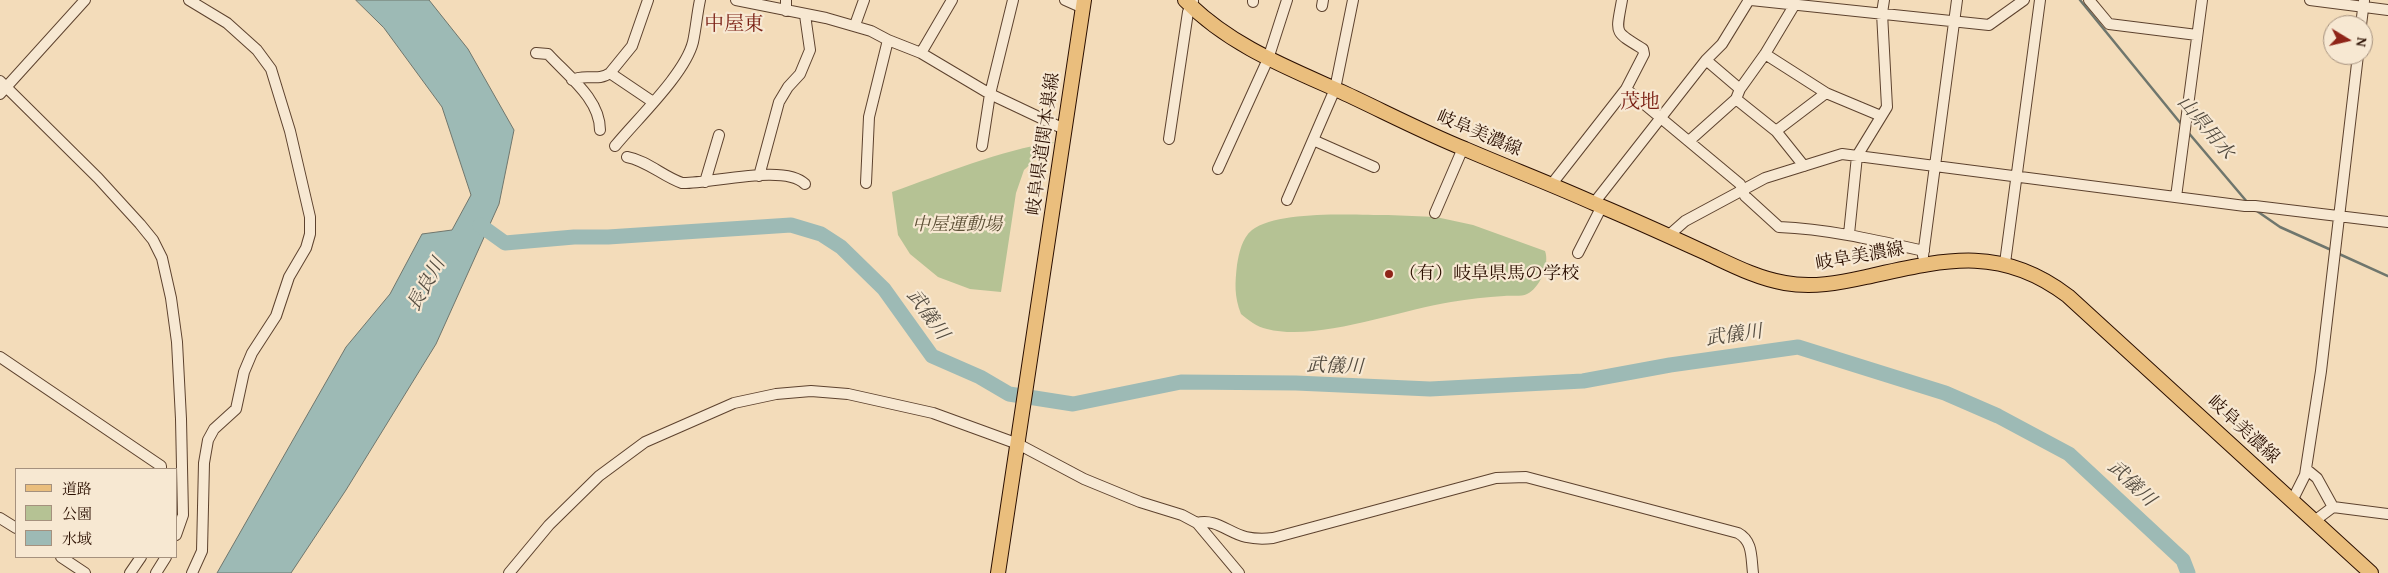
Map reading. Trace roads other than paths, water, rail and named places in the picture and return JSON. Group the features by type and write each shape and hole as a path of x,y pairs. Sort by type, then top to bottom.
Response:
{"main road":[{"name":"岐阜美濃線","path":"1190,2 1242,45 1268,59 1462,148 1598,205 1749,272 1784,283 1808,286 1835,284 1923,258 1966,259 2006,264 2049,282 2068,296 2371,573"},
{"name":"岐阜県道関本巣線","path":"1018,438 1084,4"},
{"path":"998,573 1018,438"}],"street":[{"path":"85,0 2,87 98,178 153,240 162,258 177,342 183,515 178,529"},
{"path":"189,0 227,23 257,50 271,69 290,131 310,218 310,234 306,248 289,277 276,316 252,354 244,372 236,409 214,429 208,440 204,463 202,551 192,573"},
{"path":"572,80 578,77 604,78 610,73 632,46 648,0"},
{"path":"615,146 674,78 686,58 693,42 700,0"},
{"path":"736,0 855,25 871,31 921,53 990,94 1064,129"},
{"path":"786,0 786,11"},
{"path":"855,25 864,0"},
{"path":"921,53 952,0"},
{"path":"982,146 990,94 1013,0"},
{"path":"1065,0 1084,4"},
{"path":"1218,169 1268,59 1288,0"},
{"path":"1287,200 1335,89 1353,0"},
{"path":"1551,185 1626,89 1644,54 1643,49 1619,35 1617,30 1622,0"},
{"path":"1578,253 1598,205 1661,118 1706,60 1722,44 1750,0 1989,25 2024,0"},
{"path":"1849,234 1857,156 1887,107 1882,14 1884,0"},
{"path":"1626,89 1740,184 1746,196 1779,226 1849,234 1923,258 1957,0"},
{"path":"2006,264 2040,0"},
{"path":"2089,0 2109,24 2197,36"},
{"path":"2176,197 2202,0"},
{"path":"2310,0 2364,3 2388,10"},
{"path":"1169,140 1190,2"},
{"path":"1689,141 1738,94 1766,54 1795,4"},
{"path":"759,176 779,102 788,87 800,74 810,50 805,15"},
{"path":"866,183 869,116 888,40"},
{"path":"536,53 548,54 593,103 600,120 600,130"},
{"path":"1766,54 1826,93 1881,116"},
{"path":"1706,60 1776,131 1804,166"},
{"path":"2292,501 2306,469 2321,371 2357,65"},
{"path":"610,73 653,102"},
{"path":"1776,131 1826,93"},
{"path":"706,182 720,135"},
{"path":"1313,140 1374,167"},
{"path":"1435,213 1462,148"},
{"path":"1668,236 1685,221 1765,178 1842,154 2388,222"},
{"path":"627,157 644,161 682,183 786,175 801,180 805,184"},
{"path":"0,357 161,466 161,468"},
{"path":"508,573 549,525 600,476 645,442 734,403 776,394 812,391 848,394 933,413 1018,438 1084,480 1197,522 1239,573"},
{"path":"2306,469 2317,478 2333,507"},
{"path":"1197,522 1213,523 1243,537 1256,539 1273,538 1496,478 1515,476 1738,533 1745,537 1750,544 1753,573"},
{"path":"2313,522 2333,507 2388,514"},
{"path":"0,518 15,527"},
{"path":"62,558 85,573"},
{"path":"130,573 139,558"},
{"path":"156,573 165,558"}],"water":[{"name":"長良川","path":"356,0 429,0 468,49 514,130 499,204 436,344 346,490 291,573 217,573 346,347 390,294 422,234 452,230 471,195 442,107 384,28"}],"waterway":[{"name":"山県用水","path":"2080,0 2182,125"},
{"name":"山県用水","path":"2187,131 2248,203"},
{"name":"山県用水","path":"2254,209 2280,227 2329,249"},
{"name":"武儀川","path":"480,225 505,243 574,237 608,237 791,225 821,234 841,247 884,289 932,356 980,377 1009,394 1073,404 1181,382 1296,383 1430,389 1583,381 1670,365 1798,347 1945,393 1998,416 2069,454 2183,560 2188,573"},
{"name":"山県用水","path":"2337,253 2388,276"}],"place":[{"name":"（有）岐阜県馬の学校","path":"1389,274"}],"district":[{"name":"中屋東","path":"734,25"},
{"name":"茂地","path":"1640,103"}],"park label":[{"name":"中屋運動場","path":"957,225"}]}
